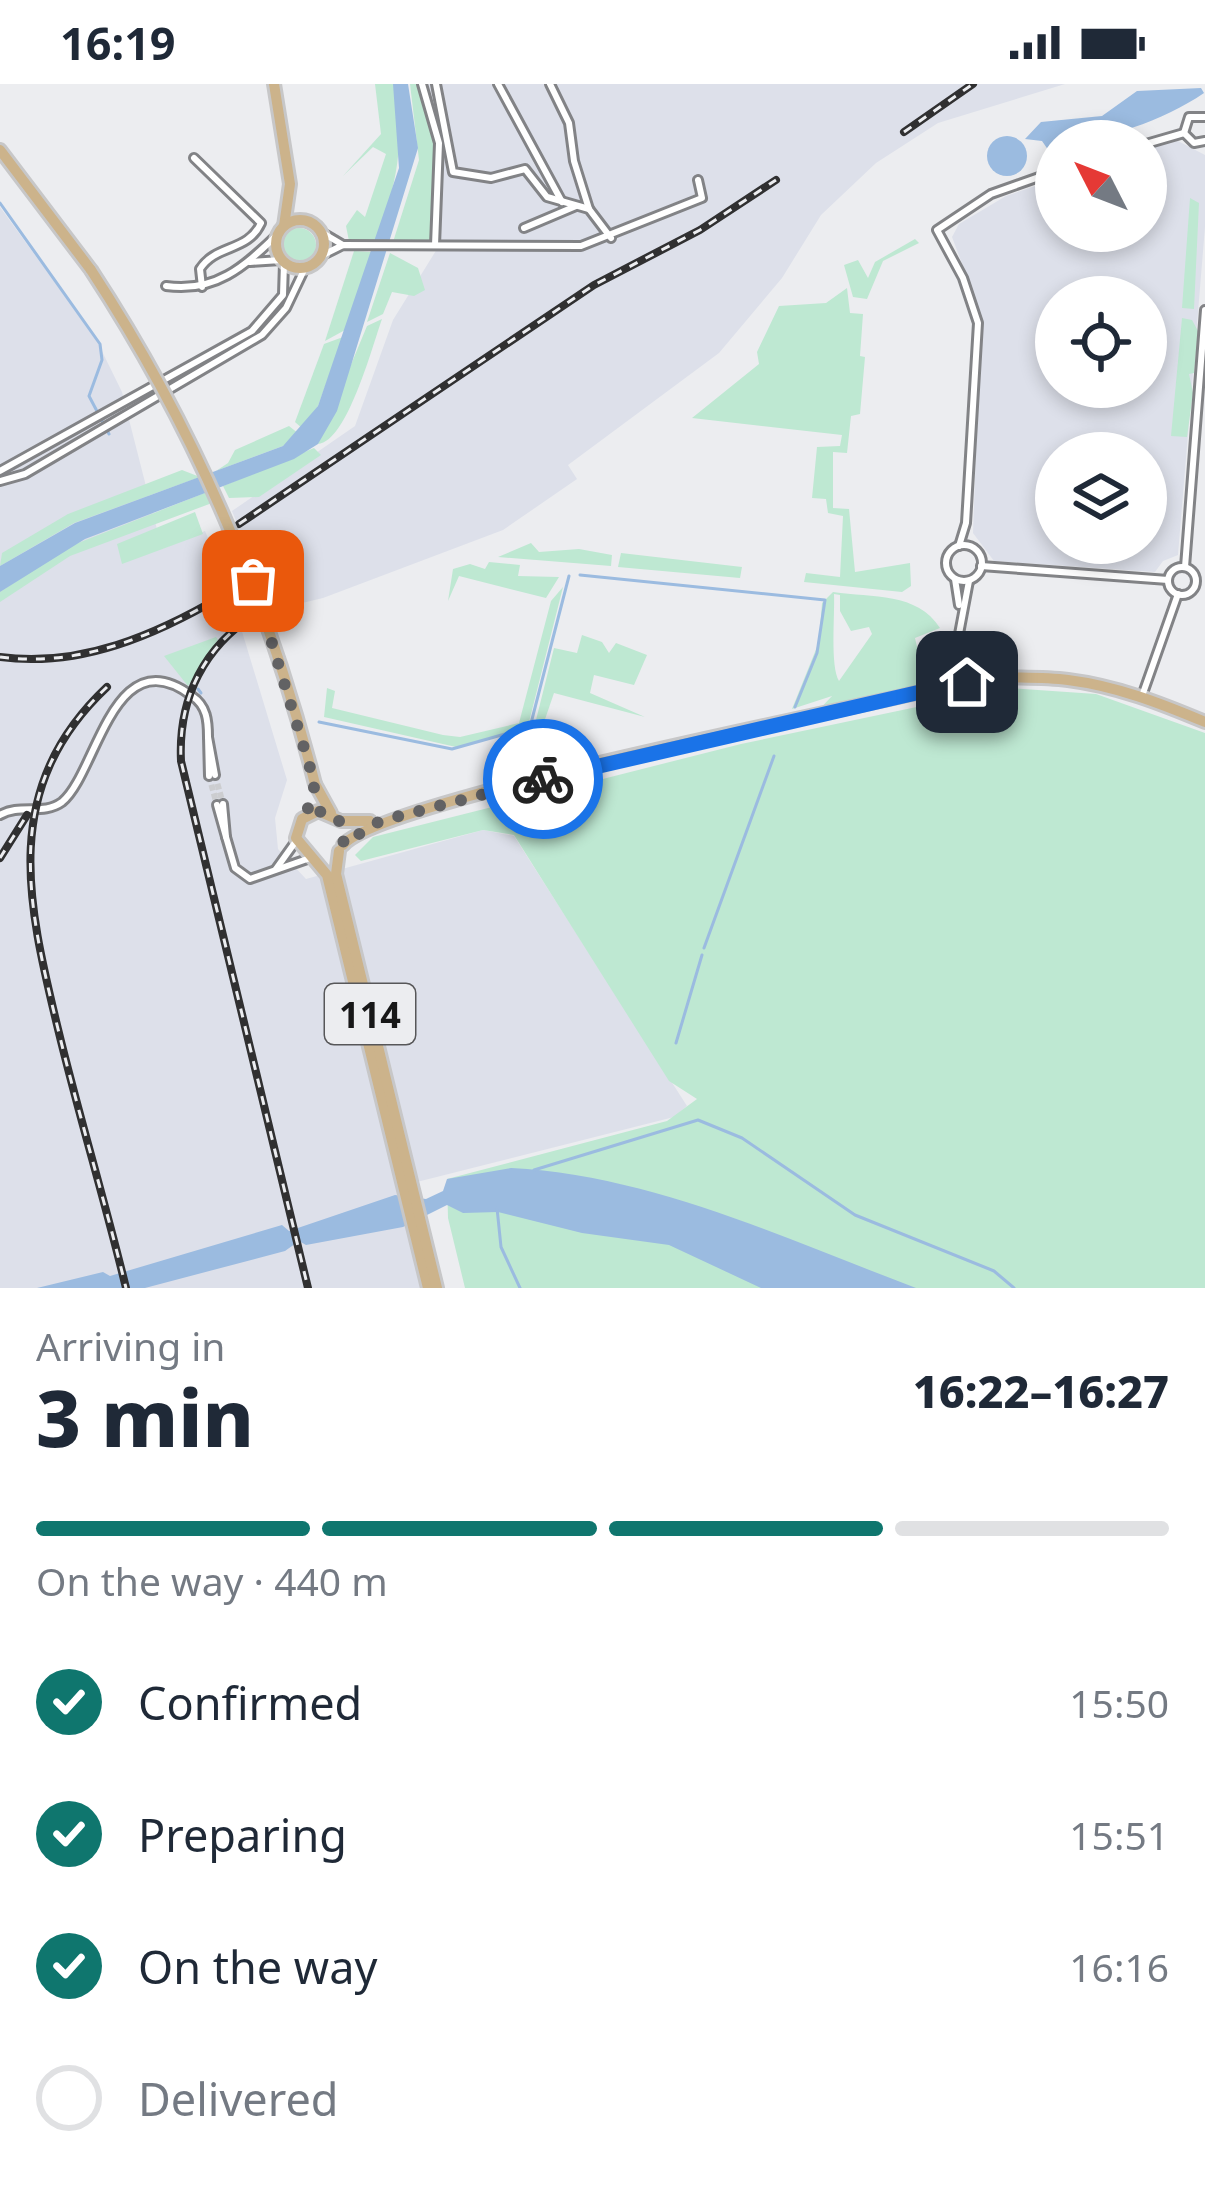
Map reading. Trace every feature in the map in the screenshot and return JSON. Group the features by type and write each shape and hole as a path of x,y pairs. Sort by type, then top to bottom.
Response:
{"main road":[{"path":"274,84 290,184 321,232 321,256 304,268 282,262 280,230 290,184"},
{"name":"114","path":"0,150 92,270 170,399 238,542 279,656 315,784 336,817 341,848 335,874 432,1288"},
{"path":"280,230 311,223"},
{"path":"306,815 380,821 957,680 1069,680 1142,696 1205,722"},
{"path":"296,838 315,784"},
{"path":"314,859 341,848 380,821"},
{"name":"114","path":"296,838 327,875 406,1179"}],"street":[{"path":"422,84 439,143 435,247"},
{"path":"436,84 453,172 490,178 525,169 547,197 568,207 589,209"},
{"path":"498,84 568,207"},
{"path":"550,84 569,123 574,161 589,209 611,238"},
{"path":"1184,133 1189,117 1204,115"},
{"path":"1184,133 1190,142 1205,142"},
{"path":"1167,138 1184,133"},
{"path":"194,158 261,223 241,245 208,256 200,269 202,287"},
{"path":"981,566 970,547 966,523 978,323 963,278 937,230 991,194 1035,178"},
{"path":"321,232 345,245 550,249 611,238 702,198 698,180"},
{"path":"524,228 568,207"},
{"path":"166,286 202,287 246,263 280,230"},
{"path":"321,256 345,245"},
{"path":"0,471 265,321 285,288 282,262 246,263"},
{"path":"0,481 25,474 262,335 286,308 304,268"},
{"path":"1178,595 1190,593 1201,583 1185,567 1205,310"},
{"path":"960,609 946,561 959,546 966,523"},
{"path":"959,546 970,547"},
{"path":"981,566 1168,580"},
{"path":"957,680 960,609 969,580 981,566"},
{"path":"1168,580 1174,570 1185,567"},
{"path":"955,579 969,580"},
{"path":"1168,580 1178,595"},
{"path":"1142,696 1178,595"},
{"path":"0,815 13,809 48,808 64,800 112,709 141,688 165,685 193,696 207,715 212,776"},
{"path":"220,805 240,874 256,880 314,859"},
{"path":"274,872 296,838"}],"shaded area":[{"path":"423,84 1065,84 938,123 876,163 821,215 782,278 719,353 568,465 577,479 503,530 323,598 273,610 232,511 355,426 393,320 437,249 441,144"},
{"path":"1176,140 1205,155 1205,227 1178,555 1167,559 1167,432 1035,432 1035,564 994,561 973,533 981,314 952,237 959,224 1006,196 1035,186 1035,252 1167,252 1167,143"},
{"path":"0,207 96,339 122,392 162,549 205,531 227,582 287,780 275,818 278,849 306,879 483,830 514,836 687,1106 674,1117 397,1187 422,1288 0,1288"},
{"path":"1038,564 1161,564 1155,572"}],"green space":[{"path":"375,84 395,84 397,164 376,242 349,241 346,226 357,210 365,217 386,154 373,147 343,176 381,134"},
{"path":"410,84 420,84 438,148 433,243 427,245 393,242 419,160"},
{"path":"1190,198 1199,203 1194,309 1182,308"},
{"path":"299,228 311,233 316,245 311,257 299,262 287,257 282,245 287,233"},
{"path":"915,239 919,243 883,261 867,299 853,297 844,265 858,260 868,278 875,262"},
{"path":"354,251 373,252 345,330 325,341"},
{"path":"390,253 418,268 425,290 414,296 392,292 383,314 367,322"},
{"path":"847,288 850,313 863,314 860,356 865,357 860,414 851,416 847,453 833,452 833,508 849,509 855,572 910,563 911,586 902,592 804,582 806,573 840,577 843,516 828,513 826,499 812,498 817,447 840,446 842,435 692,418 759,364 757,352 779,306 826,303"},
{"path":"1182,318 1192,320 1198,331 1194,373 1189,374 1193,393 1187,437 1171,436"},
{"path":"382,319 348,411 329,439 318,444 367,326"},
{"path":"343,337 318,406 303,429 295,422 324,344"},
{"path":"289,426 299,434 283,446 216,471 235,450"},
{"path":"314,448 321,455 259,497 229,498 223,486"},
{"path":"182,470 200,477 74,523 0,566 2,553 68,514"},
{"path":"207,492 212,503 70,556 0,602 0,592 68,547"},
{"path":"195,512 203,534 122,564 117,544"},
{"path":"531,543 539,552 579,549 612,555 611,566 498,557"},
{"path":"621,553 742,567 740,578 618,567"},
{"path":"489,562 520,565 518,576 559,577 546,598 459,576 448,601 453,569 470,564 485,569"},
{"path":"563,587 527,730 456,747 324,717 327,688 335,691 332,708 443,735 460,737 519,723 551,601"},
{"path":"833,592 893,599 919,608 940,628 915,638 921,664 945,656 941,682 815,714 832,696 792,709 819,642 822,603","holes":["834,594 840,595 840,611 851,631 869,627 872,634 839,681"]},
{"path":"582,635 602,642 609,653 616,643 647,655 634,685 594,675 590,693 645,717 554,693 541,731 533,732 554,648 577,653"},
{"path":"218,640 188,686 164,656"},
{"path":"1007,688 1096,694 1205,733 1205,1288 465,1288 448,1218 447,1179 667,1121 697,1099 669,1081 514,835 483,830 361,861 355,855 373,837 741,744"}],"water":[{"path":"393,84 408,84 418,148 337,411 318,444 294,459 85,539 0,592 0,566 75,523 283,446 318,406 399,168"},
{"path":"1201,88 1204,93 1152,120 1061,120 1102,116 1137,91"},
{"path":"1007,136 1021,142 1027,156 1021,170 1007,176 993,170 987,156 993,142"},
{"path":"511,1168 563,1173 666,1196 916,1288 761,1288 669,1245 582,1233 498,1212 463,1213 447,1205 403,1227 306,1245 299,1241 285,1251 145,1288 37,1288 103,1272 110,1276 282,1225 289,1231 395,1195 426,1199 443,1191 447,1179"}],"waterway":[{"path":"0,203 100,344 102,360 89,396 109,434"},
{"path":"580,575 825,600 817,653 795,707"},
{"path":"319,722 452,749 530,727 569,576"},
{"path":"198,689 201,693"},
{"path":"704,948 774,756"},
{"path":"676,1043 702,955"},
{"path":"534,1170 698,1120 742,1138 855,1215 994,1271 1014,1288"},
{"path":"497,1208 501,1247 520,1288"}],"tunnel":[{"path":"215,775 223,804"},
{"path":"209,776 217,805"}],"railway":[{"path":"904,132 973,84"},
{"path":"239,524 594,285 700,230 776,180"},
{"path":"0,657 59,658 88,653 144,635 224,595"},
{"path":"259,612 223,640 198,675 184,716 181,761 308,1288"},
{"path":"107,687 73,725 50,765 36,806 32,891 58,1029 126,1288"},
{"path":"0,858 27,815"}],"way so far":[{"path":"253,581 315,784 306,815 331,813 344,827 343,844 380,821 543,779"}],"route":[{"path":"543,779 929,690 958,692 967,682"}]}
